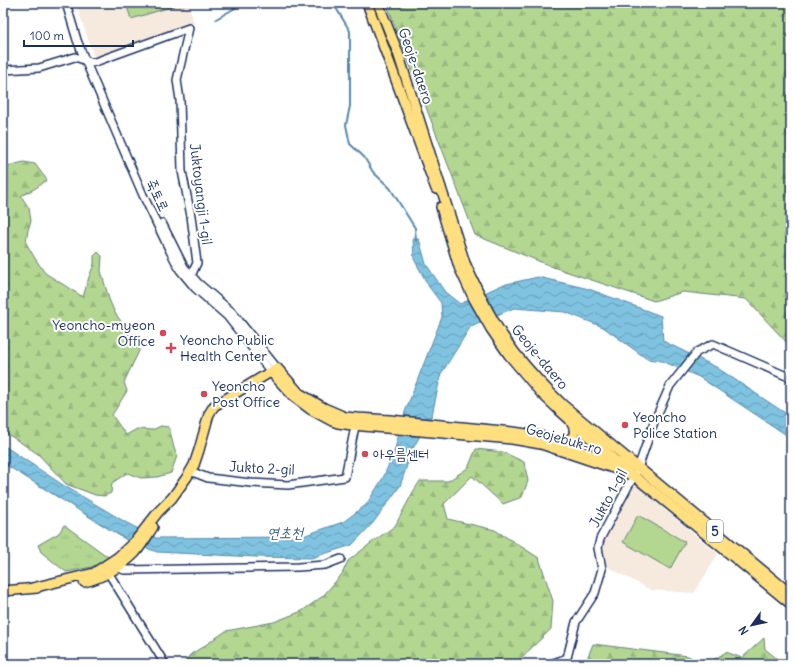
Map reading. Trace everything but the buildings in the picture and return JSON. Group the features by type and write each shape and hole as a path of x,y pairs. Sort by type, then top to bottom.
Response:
{"main road":[{"name":"Geoje-daero","path":"367,3 435,189 459,267 472,286 509,356 541,392 618,463"},
{"name":"Geoje-daero","path":"378,3 398,53 472,286"},
{"name":"Geoje-daero","path":"496,330 546,388 636,472 791,594"},
{"path":"104,570 117,567 136,540 152,525 192,472 209,414 214,406 276,373 294,397 325,418 338,423 356,422 438,428"},
{"path":"552,441 565,441 572,438 575,433 575,429 568,418"},
{"name":"Geojebuk-ro","path":"438,428 541,444 619,470 636,472"},
{"name":"Geojebuk-ro","path":"438,428 513,432 540,436 618,463 636,472"},
{"name":"5","path":"636,472 654,492 791,604"},
{"path":"3,591 32,588 55,588 90,581 100,577 104,570 122,559"}],"street":[{"name":"죽토로","path":"66,3 78,40 144,196 166,244 180,270 190,278 194,288 227,316 276,373"},
{"name":"죽토로","path":"70,3 88,61"},
{"name":"Juktoyangji 1-gil","path":"88,61 95,62 189,28 177,80 180,100 182,171 191,216 197,262 190,278"},
{"path":"3,70 39,68 75,57 88,61"},
{"path":"636,472 654,422 670,386 697,352 714,344 791,378"},
{"name":"Jukto 2-gil","path":"192,472 208,478 288,485 345,477 356,422"},
{"name":"Jukto 1-gil","path":"551,664 567,658 576,622 595,593 602,569 598,548 600,539 636,472"},
{"path":"117,567 124,570 298,567 325,565 341,560"},
{"path":"104,570 161,664"},
{"path":"104,570 165,664"}],"shaded area":[{"path":"76,3 188,3 194,23 95,60"},
{"path":"632,482 718,554 694,593 651,590 606,566 599,548"}],"green space":[{"path":"126,3 173,3 174,6 131,19"},
{"path":"386,3 791,3 791,347 746,299 683,292 654,301 553,267 475,235"},
{"path":"24,162 35,164 47,180 21,196 29,208 31,221 26,243 45,273 83,297 94,264 94,256 98,252 102,256 101,271 109,299 127,334 138,337 139,351 124,382 127,391 112,415 126,435 137,429 152,430 161,426 169,427 177,456 171,473 157,477 141,478 127,473 112,483 111,493 104,496 95,495 66,484 38,454 3,431 3,167"},
{"path":"476,449 503,452 524,462 528,481 522,497 503,504 472,476 444,504 448,519 495,530 539,558 553,601 551,629 515,664 182,664 191,654 226,631 274,622 302,611 323,596 342,574 348,561 395,526 420,481 448,481 468,468"},
{"path":"638,515 685,542 670,569 623,542"},
{"path":"64,525 111,559 92,567 66,572 41,552 38,545 59,533"},
{"path":"764,638 765,649 784,664 707,664 726,652 742,658"},
{"path":"593,644 688,656 705,664 585,664"}],"water":[{"path":"413,239 419,239 426,264 445,292 460,304 502,285 538,277 589,289 661,316 663,341 716,367 791,417 791,438 699,377 662,361 647,359 603,327 565,312 514,308 471,326 441,374 432,415 412,450 400,486 373,523 352,545 311,558 157,552 128,541 3,463 3,445 63,485 127,523 156,538 300,537 343,522 366,505 383,478 394,452 405,412 442,317 441,303 429,287 414,259"}],"waterway":[{"path":"216,19 244,3"},
{"path":"333,3 350,31 350,106 346,125 350,144 364,157 373,172 390,188 415,228 416,241"}],"place":[{"name":"Yeoncho-myeon Office","path":"163,333"},
{"name":"Yeoncho Public Health Center","path":"171,348"},
{"name":"Yeoncho Post Office","path":"204,394"},
{"name":"Yeoncho Police Station","path":"625,425"},
{"name":"아우름센터","path":"365,454"}],"water label":[{"name":"연초천","path":"285,533"}]}
